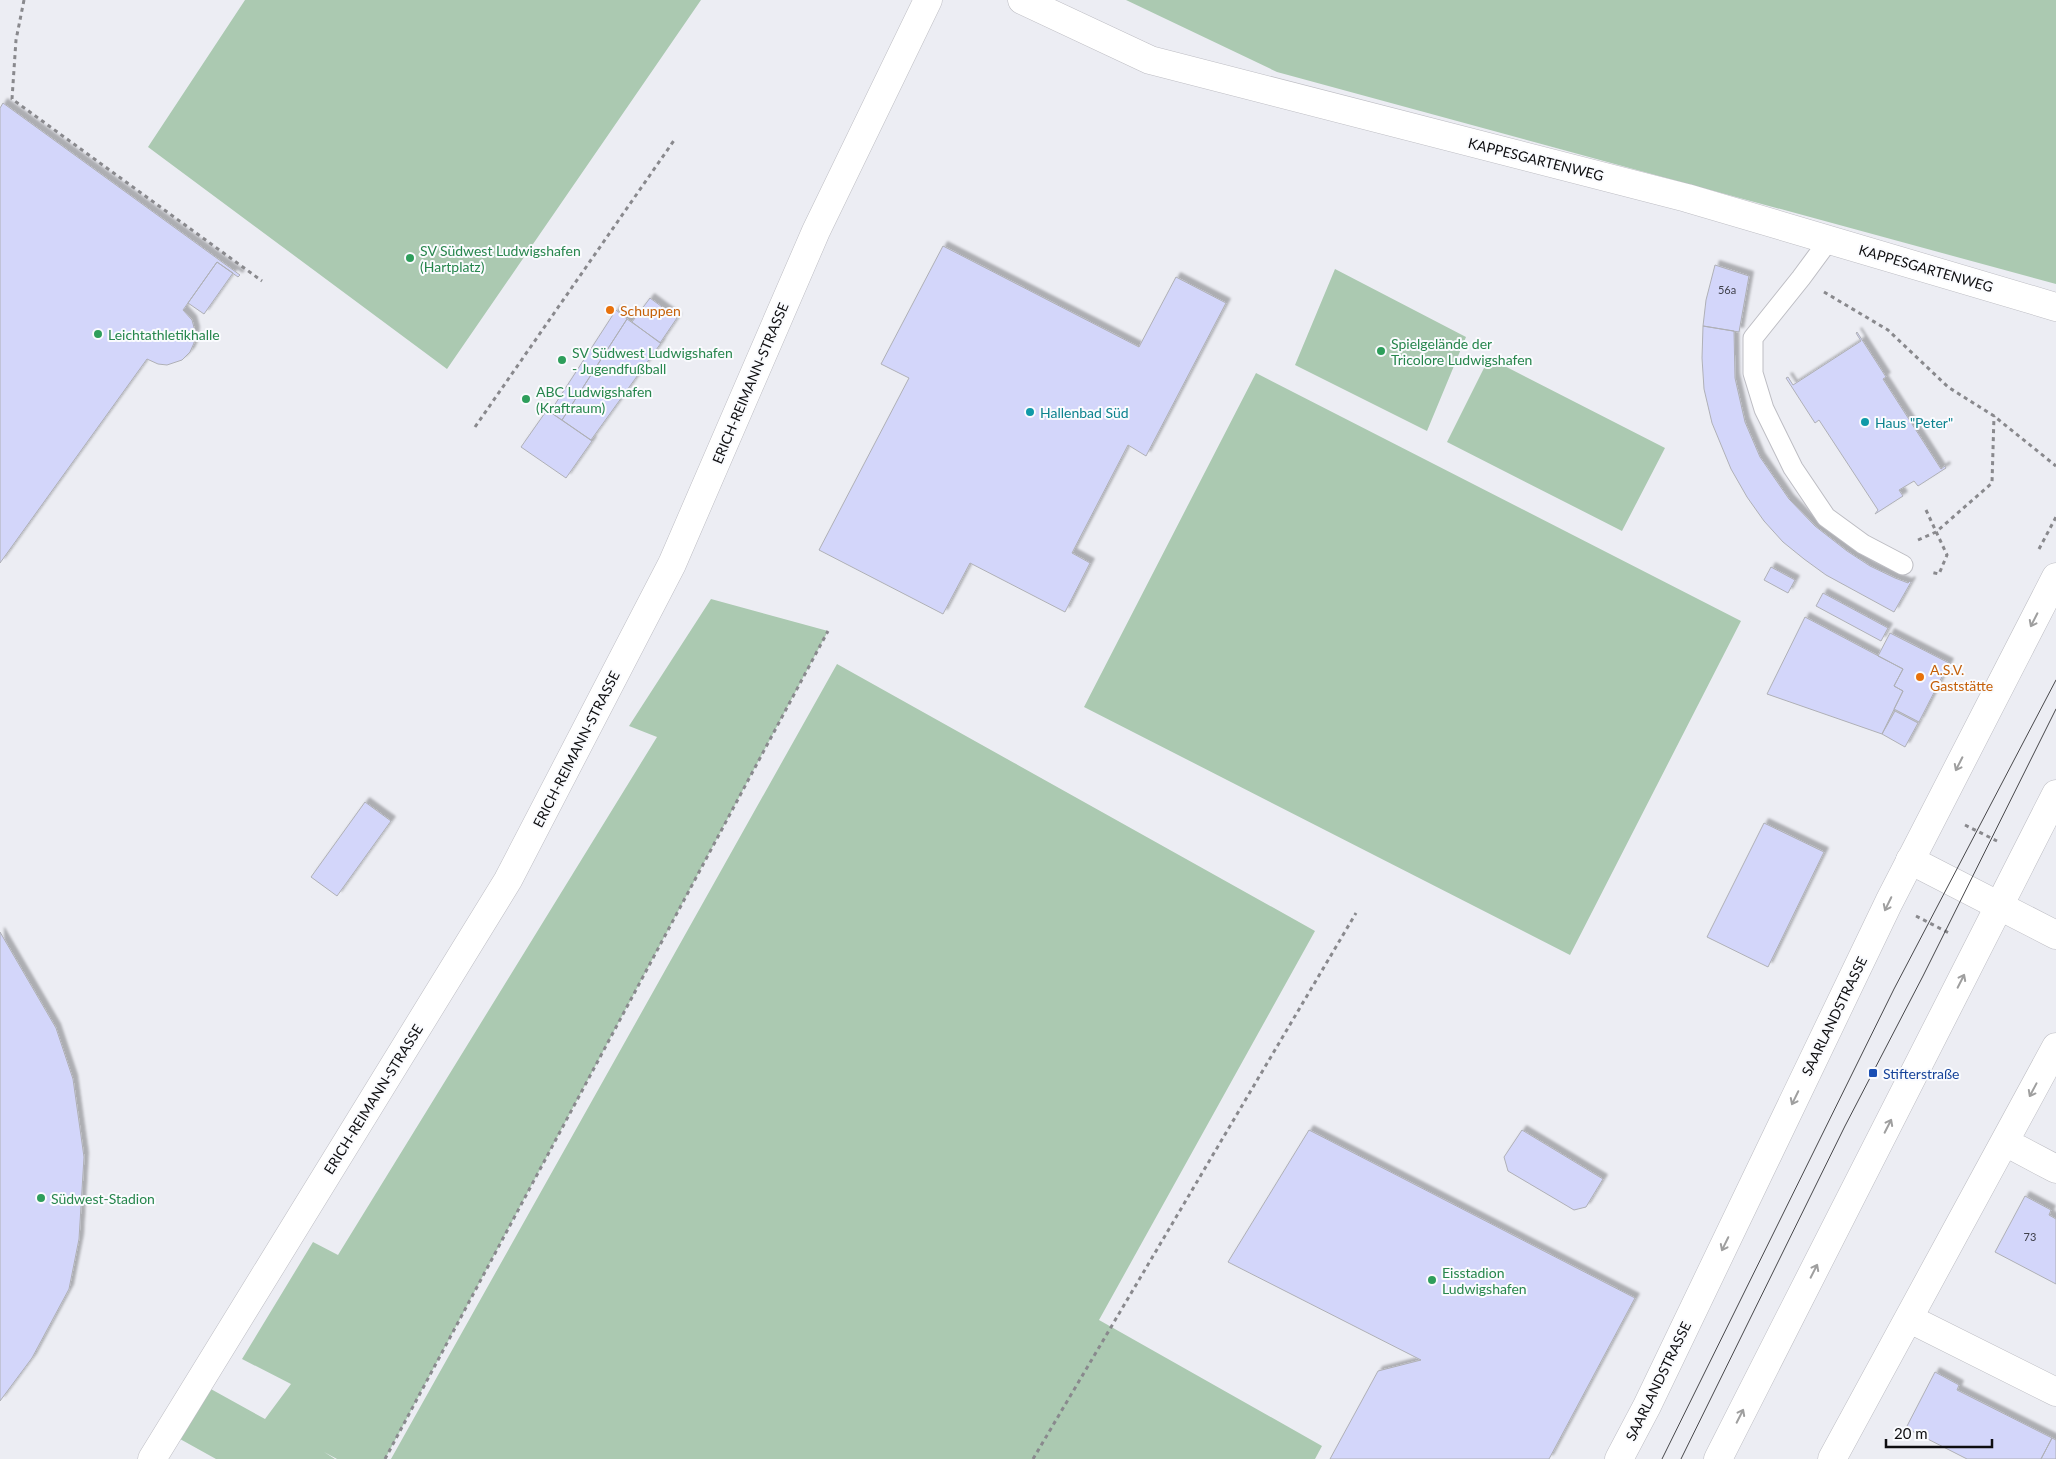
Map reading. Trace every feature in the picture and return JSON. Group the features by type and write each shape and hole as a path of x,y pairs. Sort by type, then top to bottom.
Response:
{"street":[{"name":"ERICH-REIMANN-STRASSE","path":"152,1459 508,880 672,564 816,231 928,0"},
{"name":"KAPPESGARTENWEG","path":"1022,0 1150,60 1688,198 2056,307"},
{"name":"SAARLANDSTRASSE","path":"1619,1459 1651,1397 1889,902 2056,577"},
{"path":"1718,1459 2056,794"},
{"path":"1910,860 2056,935"},
{"path":"1832,1459 1910,1319 2056,1047"},
{"path":"2005,1142 2056,1169"},
{"path":"1910,1319 2056,1392"}],"lane":[{"path":"1829,240 1753,338 1753,373 1764,409 1793,468 1826,517 1863,544 1903,565"}],"path":[{"path":"24,0 16,40 12,99 262,281"},
{"path":"475,427 675,139"},
{"path":"1801,278 1888,330 1948,388 1994,416 2056,466"},
{"path":"1886,556 1936,532 1992,483 1994,416"},
{"path":"1903,565 1939,574 1946,555 1926,510"},
{"path":"385,1459 828,631"},
{"path":"1936,810 2025,855"},
{"path":"1889,902 1978,948"},
{"path":"1033,1459 1356,913"}],"green space":[{"name":"SV Südwest Ludwigshafen (Hartplatz)","path":"245,0 701,0 447,369 148,147"},
{"path":"1126,0 2056,0 2056,284 1277,72"},
{"name":"Spielgelände der Tricolore Ludwigshafen","path":"1335,269 1466,337 1427,431 1295,365"},
{"path":"1489,358 1665,448 1622,531 1447,442"},
{"path":"1256,373 1741,621 1570,955 1084,707"},
{"path":"711,599 828,631 385,1459 337,1459 324,1452 335,1459 216,1459 180,1439 209,1388 265,1419 291,1384 242,1359 313,1242 338,1255 657,737 629,726"},
{"path":"837,664 1315,931 1099,1320 1322,1446 1315,1459 391,1459"}],"building":[{"name":"Leichtathletikhalle","path":"3,103 240,275 238,277 217,262 183,310 192,320 195,331 194,343 190,352 182,360 167,365 158,364 147,359 0,563 0,108"},
{"name":"Hallenbad Süd","path":"943,246 1139,347 1176,277 1226,303 1146,456 1128,445 1072,553 1090,563 1065,612 970,563 943,614 819,550 909,378 881,364"},
{"path":"217,262 233,273 204,314 188,303"},
{"path":"1715,265 1749,276 1739,332 1703,326 1706,300"},
{"path":"650,298 677,318 660,343 632,322"},
{"path":"616,310 627,319 562,420 550,412"},
{"path":"627,319 661,343 591,440 562,420"},
{"path":"1703,326 1734,331 1735,378 1745,422 1760,457 1789,499 1815,526 1847,551 1870,566 1895,578 1908,583 1911,582 1894,612 1826,575 1804,559 1783,542 1764,521 1747,497 1731,469 1712,423 1704,389 1702,358"},
{"name":"Haus \"Peter\"","path":"1857,332 1886,377 1883,379 1941,469 1945,466 1946,468 1918,486 1914,481 1899,490 1903,496 1875,514 1878,510 1819,420 1815,423 1786,378 1788,377 1793,385 1861,341"},
{"path":"547,410 592,441 566,478 521,447"},
{"path":"1771,567 1795,580 1788,593 1764,580"},
{"path":"1823,593 1888,628 1881,641 1816,606"},
{"path":"1805,617 1903,669 1894,686 1903,691 1882,734 1767,694"},
{"name":"A.S.V. Gaststätte","path":"1890,633 1949,663 1919,722 1894,709 1903,691 1894,686 1903,669 1878,656"},
{"path":"1895,711 1918,723 1905,747 1882,734"},
{"path":"365,802 391,821 337,896 311,877"},
{"path":"1764,823 1824,852 1768,967 1707,937"},
{"name":"Südwest-Stadion","path":"0,932 56,1028 73,1079 84,1157 79,1239 69,1289 32,1358 0,1401"},
{"name":"Eisstadion Ludwigshafen","path":"1309,1130 1635,1298 1549,1459 1330,1459 1378,1371 1421,1360 1228,1262"},
{"path":"1522,1130 1603,1179 1586,1207 1574,1210 1508,1171 1504,1157"},
{"path":"2025,1196 2051,1210 2049,1215 2056,1219 2056,1284 1995,1252"},
{"path":"1935,1372 1959,1385 1957,1390 2052,1438 2041,1459 1967,1459 1906,1428"},
{"path":"2052,1438 2056,1440 2056,1459 2041,1459"}],"tram line":[{"path":"1662,1459 1894,989 2056,680"},
{"path":"1681,1459 1845,1126 1923,976 2056,709"}],"place":[{"name":"SV Südwest Ludwigshafen (Hartplatz)","path":"410,258"},
{"name":"Schuppen","path":"610,310"},
{"name":"Leichtathletikhalle","path":"98,334"},
{"name":"Spielgelände der Tricolore Ludwigshafen","path":"1381,351"},
{"name":"SV Südwest Ludwigshafen - Jugendfußball","path":"562,360"},
{"name":"ABC Ludwigshafen (Kraftraum)","path":"526,399"},
{"name":"Hallenbad Süd","path":"1030,412"},
{"name":"Haus \"Peter\"","path":"1865,422"},
{"name":"A.S.V. Gaststätte","path":"1920,677"},
{"name":"Stifterstraße","path":"1873,1073"},
{"name":"Südwest-Stadion","path":"41,1198"},
{"name":"Eisstadion Ludwigshafen","path":"1432,1280"}]}
